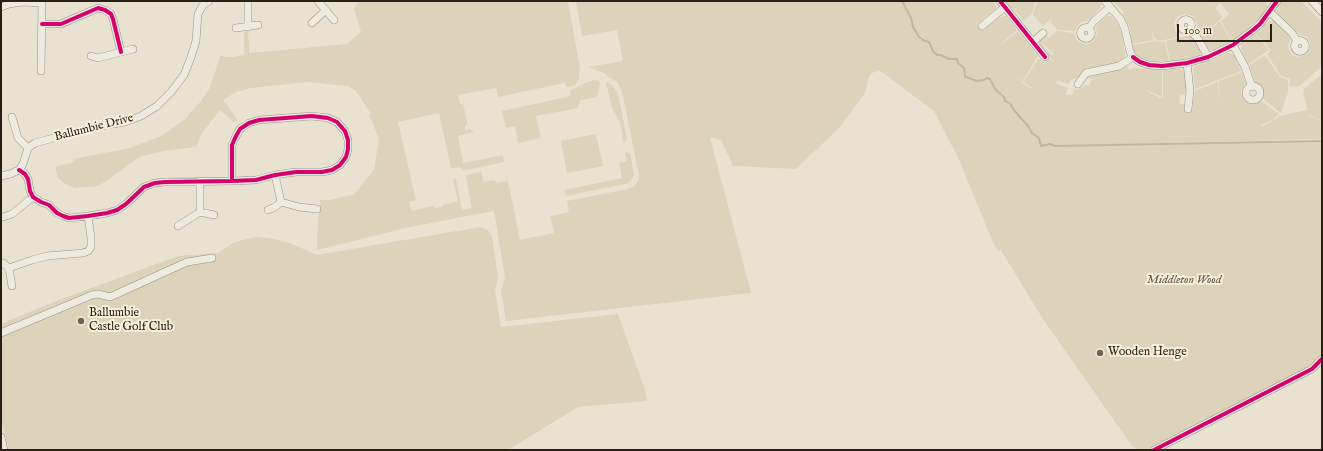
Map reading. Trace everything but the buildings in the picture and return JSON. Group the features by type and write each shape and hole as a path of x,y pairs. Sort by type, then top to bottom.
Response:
{"street":[{"name":"Ballumbie Drive","path":"28,148 43,140 94,127 125,122 141,116 157,106 171,92 184,75 196,41 198,14 203,5 208,1"},
{"path":"248,1 248,27"},
{"path":"318,1 334,20"},
{"path":"1,7 22,2 42,2 41,71"},
{"path":"1089,28 1108,4 1121,20 1125,29 1132,57 1149,65 1171,65 1208,57 1233,45 1260,24 1270,12 1275,2"},
{"path":"1317,3 1322,12"},
{"path":"42,24 61,24 68,22 98,4 110,14 121,52"},
{"path":"982,26 1002,4 1045,57"},
{"path":"312,23 326,10"},
{"path":"1270,12 1292,33 1297,41"},
{"path":"236,28 258,26"},
{"path":"1190,30 1198,39 1208,57"},
{"path":"1033,42 1043,33"},
{"path":"1233,45 1245,67 1252,86"},
{"path":"91,56 98,58 133,49"},
{"path":"1078,84 1086,72 1119,66 1132,57"},
{"path":"1187,62 1190,91 1188,109"},
{"path":"19,170 25,174 28,179 30,191 33,196 41,202 49,205 57,213 69,218 88,216 117,210 126,204 144,187 156,183 165,182 232,181 256,180 296,172 322,172 332,170 346,157 348,140 345,132 337,122 328,118 312,116 272,118 249,123 240,129 232,145 232,181"},
{"path":"1,176 19,170 23,164 28,148 18,138 12,117"},
{"path":"275,175 281,202"},
{"path":"200,181 200,212"},
{"path":"3,218 12,214 33,196"},
{"path":"281,202 299,207 317,209"},
{"path":"268,210 276,207 281,202"},
{"path":"178,226 200,212 214,215"},
{"path":"12,286 6,266 47,256 83,253 88,251 91,247 91,238 88,216"},
{"path":"1,333 92,295 98,294 110,296 187,262 212,258"},
{"path":"1154,450 1312,369 1322,359"},
{"path":"1,437 4,450"}],"green space":[{"name":"Middleton Wood","path":"357,1 568,1 580,69 579,79 575,85 567,87 564,83 498,97 496,88 458,95 460,104 463,104 468,125 465,125 465,130 470,129 474,132 458,136 463,163 503,155 504,162 467,170 462,170 461,167 451,168 439,113 398,122 416,200 409,202 411,211 433,206 435,208 441,207 443,205 458,201 453,179 456,179 462,210 472,208 466,177 467,175 481,172 484,182 495,180 496,183 508,181 520,240 554,233 550,216 569,212 567,201 628,189 634,186 638,181 639,175 622,91 617,82 608,77 606,74 588,67 623,61 617,30 582,36 576,1 994,1 996,6 995,9 977,24 983,30 1000,17 1006,16 1017,30 1002,44 1018,31 1038,56 1022,82 1008,65 1022,83 1032,89 1023,82 1039,58 1043,62 1048,57 1052,61 1056,61 1052,60 1040,44 1040,41 1046,35 1048,37 1041,43 1053,55 1054,54 1042,43 1057,31 1074,33 1080,43 1087,44 1093,41 1097,35 1096,28 1098,24 1107,16 1112,16 1119,26 1122,34 1125,54 1124,58 1120,62 1086,69 1080,77 1071,80 1069,84 1057,80 1056,84 1068,88 1066,94 1072,95 1074,89 1078,90 1084,85 1089,86 1092,79 1086,77 1091,74 1120,69 1127,65 1129,70 1134,68 1162,70 1162,97 1146,91 1163,99 1163,70 1180,69 1183,70 1186,86 1185,94 1180,95 1179,103 1184,105 1185,110 1192,111 1195,91 1218,82 1219,105 1219,81 1242,72 1246,83 1241,90 1241,95 1244,100 1249,104 1255,104 1261,101 1279,114 1271,121 1261,125 1261,127 1280,116 1307,110 1309,116 1322,122 1322,139 1081,145 1322,141 1322,359 1312,369 1154,450 1139,450 1132,446 1043,319 1000,249 999,233 1000,251 998,251 995,247 960,162 934,111 879,70 870,74 865,93 839,128 796,169 733,166 721,140 710,137 751,293 506,321 501,290 505,278 494,211 410,227 317,250 320,200 330,200 354,194 374,170 379,139 369,115 371,114 356,91 348,86 307,82 251,88 236,92 223,100 238,120 234,122 220,110 202,133 196,147 163,151 139,157 105,182 97,186 75,188 65,184 58,178 55,167 74,162 73,159 130,148 161,136 184,120 201,101 209,89 221,55 233,57 244,55 244,32 248,31 249,53 347,44 361,32 354,8 358,3"},
{"path":"1005,1 1035,1 1032,14 1024,21"},
{"path":"1037,1 1099,1 1101,7 1088,21 1081,22 1075,31 1057,30 1050,21 1053,17 1043,26 1033,15"},
{"path":"1110,1 1265,1 1268,6 1261,17 1232,41 1221,21 1229,14 1220,3 1215,8 1223,17 1201,36 1196,29 1197,23 1192,16 1185,14 1178,16 1174,23 1175,31 1179,37 1159,41 1154,38 1152,28 1153,40 1132,44 1130,28 1123,16 1124,12 1116,4"},
{"path":"1282,1 1301,1 1322,22 1322,66 1298,87 1289,86 1290,79 1281,76 1267,54 1271,50 1256,34 1269,21 1274,21 1291,38 1288,44 1289,50 1292,54 1297,57 1307,54 1310,50 1310,42 1307,37 1298,34 1277,12 1277,9"},
{"path":"1220,21 1231,41 1214,50 1209,50 1202,37"},
{"path":"1255,34 1269,50 1248,64 1241,49 1242,45"},
{"path":"1186,36 1193,38 1201,52 1199,55 1187,59 1170,61 1166,41"},
{"path":"1165,41 1169,61 1142,59 1134,52 1133,45"},
{"path":"1229,53 1234,55 1241,71 1195,89 1193,69 1195,66"},
{"path":"1265,55 1280,77 1288,80 1288,92 1281,113 1263,99 1263,89 1255,81 1249,65"},
{"path":"1322,74 1322,121 1309,115 1303,93 1305,88"},
{"path":"594,80 599,81 600,84 597,97 580,100 578,108 536,116 541,138 518,143 515,126 506,128 502,111 571,96 570,91"},
{"path":"606,82 613,86 618,93 627,139 624,143 620,122 612,108"},
{"path":"596,134 603,166 567,173 561,141"},
{"path":"625,152 630,153 634,175 629,183 566,196 564,190 622,178 619,163 627,161"},
{"path":"480,227 488,230 492,236 498,278 495,290 501,327 618,314 645,390 647,401 578,407 508,450 9,450 1,419 1,324 51,303 178,256 218,253 233,243 246,239 256,237 274,239 290,243 317,255"}],"waterway":[{"path":"902,1 919,37 929,42 933,51 937,55 941,55 949,59 957,59 958,63 964,68 966,77 977,81 987,78 990,79 995,89 1004,97 1005,101 1010,103 1032,133 1039,138 1041,146 1050,144 1055,146 1322,141"}],"cycle path":[{"path":"1000,1 1045,57"},
{"path":"1133,57 1140,62 1149,65 1162,66 1187,63 1208,57 1233,45 1253,30 1260,24 1277,1"},
{"path":"42,24 61,24 98,8 105,10 111,14 113,19 121,52"},
{"path":"19,170 25,174 28,179 30,191 33,197 49,205 57,213 63,216 69,218 88,216 117,210 126,204 144,187 155,183 165,182 232,181 256,180 296,172 322,172 332,170 340,165 346,157 348,140 345,131 337,122 328,118 312,116 259,120 249,123 240,129 232,145 232,181"},
{"path":"1154,450 1312,369 1322,359"}],"place":[{"name":"Ballumbie Castle Golf Club","path":"81,321"},
{"name":"Wooden Henge","path":"1100,353"}]}
